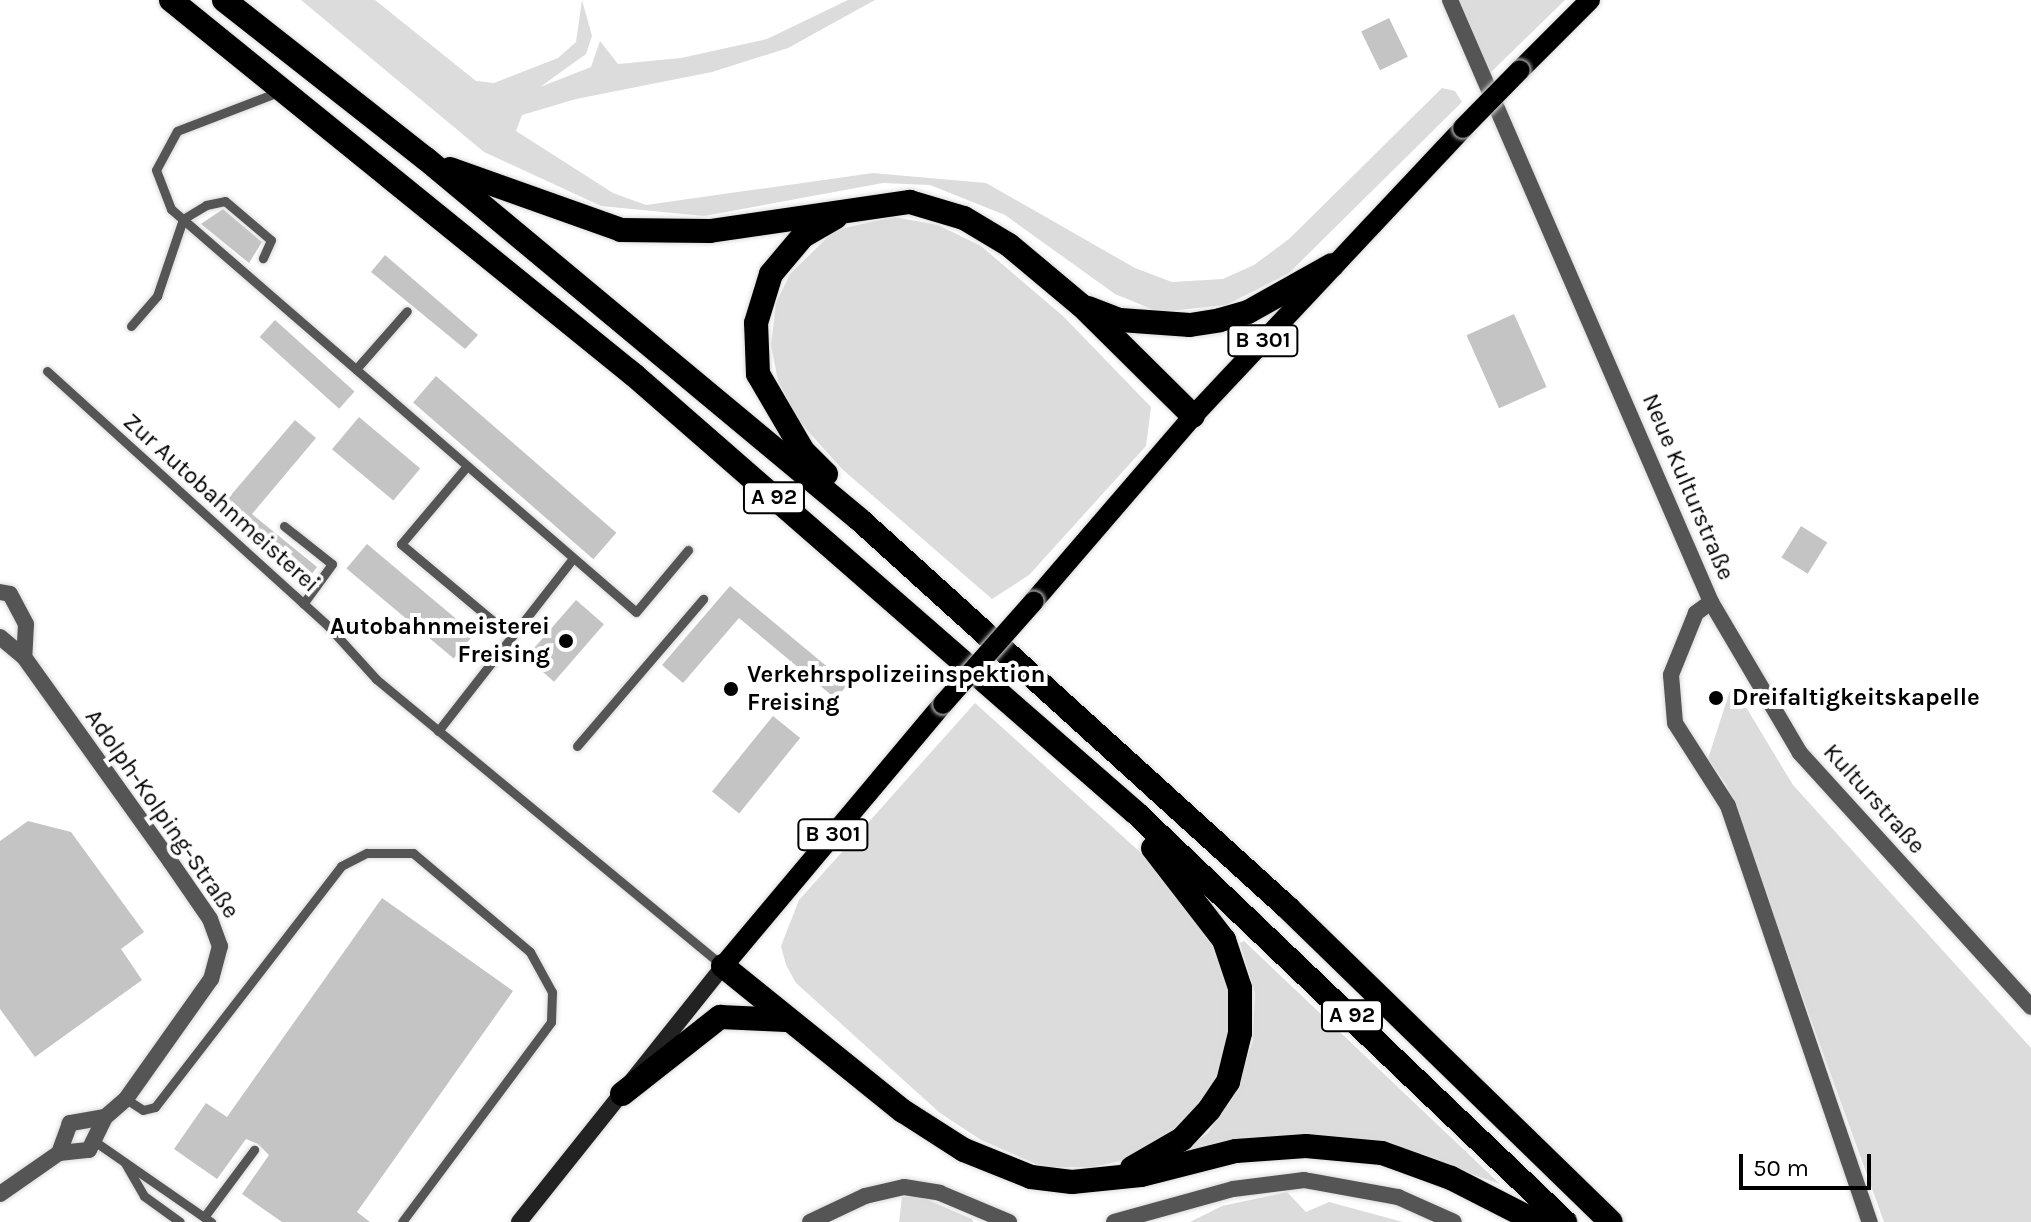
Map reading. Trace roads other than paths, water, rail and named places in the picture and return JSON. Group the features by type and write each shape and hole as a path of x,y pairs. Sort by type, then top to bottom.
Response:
{"highway":[{"name":"A 92","path":"171,0 286,89 634,375 1136,813 1565,1222"},
{"name":"A 92","path":"224,0 425,158 860,520 1288,908 1611,1222"},
{"path":"425,158 519,198 621,230 710,231 910,202 964,218 1009,245 1082,306 1193,416"},
{"path":"852,208 803,236 771,274 756,323 758,374 803,451 845,491 860,520"},
{"path":"1082,306 1120,320 1190,325 1248,312 1332,265"},
{"path":"1115,1176 1182,1139 1209,1110 1228,1082 1240,1033 1240,988 1224,940 1153,849 1136,813"},
{"path":"723,966 789,1021 964,1150 1031,1177 1072,1182 1236,1151 1306,1146 1382,1153 1478,1189 1537,1222"},
{"path":"622,1094 720,1017 789,1021"}],"main road":[{"name":"B 301","path":"723,966 943,704 1193,416 1332,265 1590,0"},
{"path":"519,1222 723,966"}],"street":[{"name":"Neue Kulturstraße","path":"1450,0 1711,602 1696,613 1671,675 1675,723 1728,806 1870,1222"},
{"path":"0,592 10,594 26,624 24,657"},
{"name":"Kulturstraße","path":"1711,602 1800,753 2031,1007"},
{"name":"Adolph-Kolping-Straße","path":"0,637 24,657 218,933 218,965 211,979 126,1099 105,1117 70,1123 59,1153 0,1194"},
{"path":"97,1143 105,1117"},
{"name":"Adolph-Kolping-Straße","path":"59,1153 81,1154 97,1143"},
{"path":"1114,1222 1233,1189 1304,1180 1398,1197 1454,1222"},
{"path":"810,1222 865,1196 904,1187 940,1193 1009,1222"}],"lane":[{"path":"286,89 188,123 168,141 157,185 183,219 636,612 688,550"},
{"path":"131,326 157,296 183,219 225,201 271,240 263,258"},
{"path":"356,369 407,311"},
{"name":"Zur Autobahnmeisterei","path":"47,371 303,604 376,679 723,966"},
{"path":"467,466 401,544 511,636"},
{"path":"284,526 332,564 303,604"},
{"path":"438,731 573,558"},
{"path":"577,746 703,599"},
{"path":"126,1099 143,1110 155,1107 341,866 367,853 413,853 530,952 552,992 551,1022 402,1222"},
{"path":"97,1143 207,1220 254,1150"},
{"path":"125,1163 144,1196 180,1222"}],"place":[{"name":"Autobahnmeisterei Freising","path":"566,641"},
{"name":"Verkehrspolizeiinspektion Freising","path":"731,689"},
{"name":"Dreifaltigkeitskapelle","path":"1716,698"}]}
